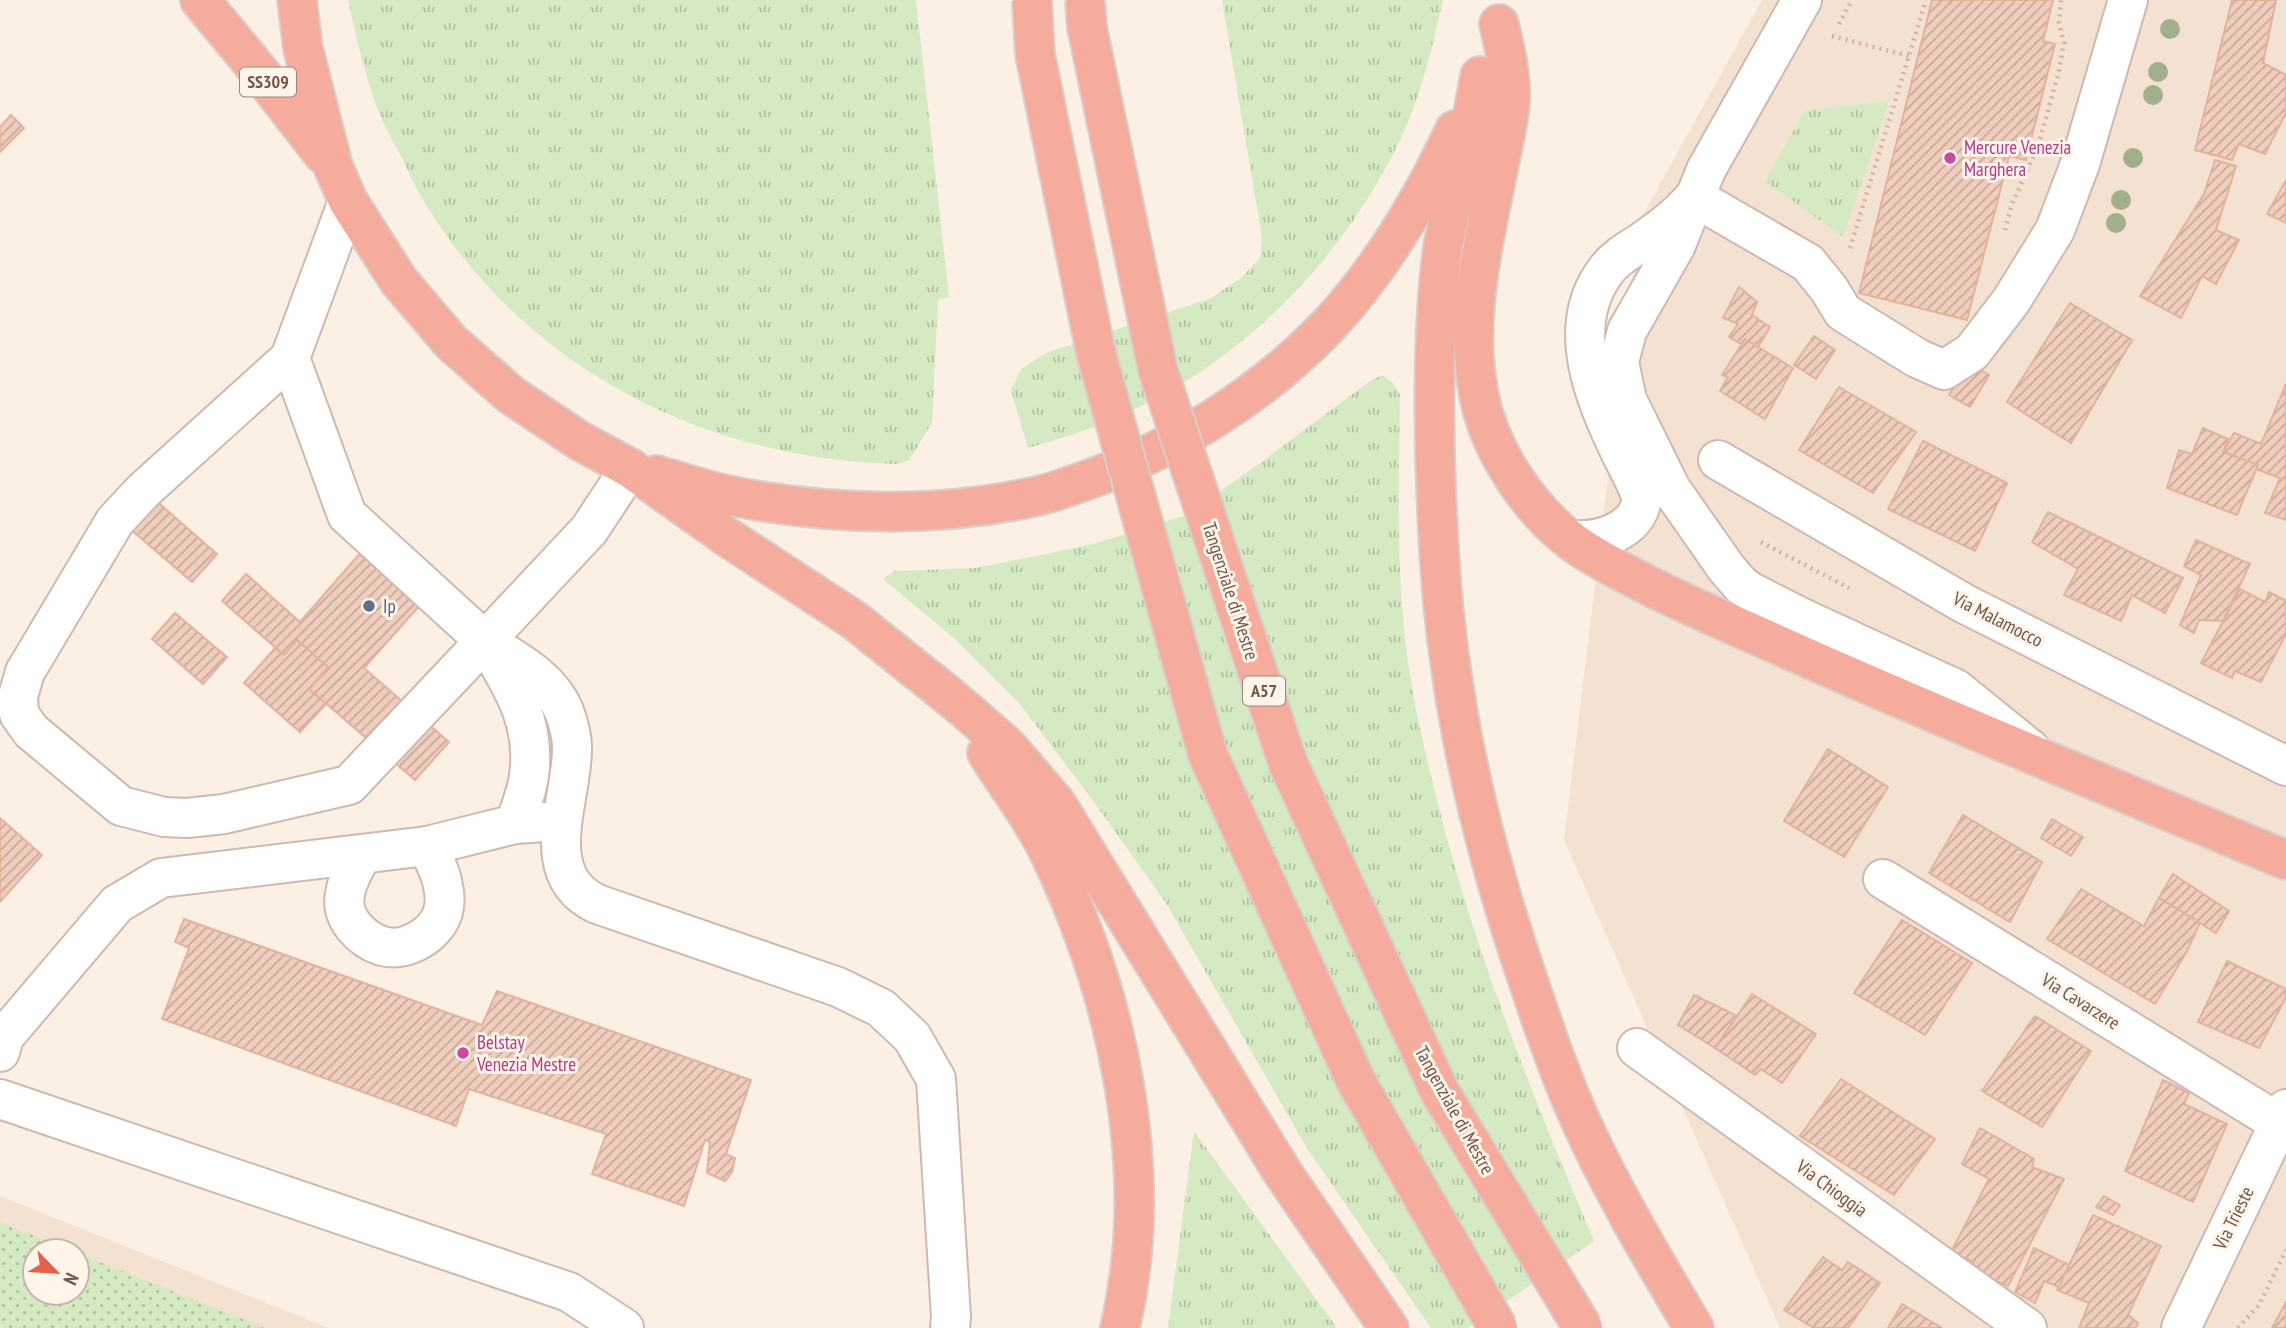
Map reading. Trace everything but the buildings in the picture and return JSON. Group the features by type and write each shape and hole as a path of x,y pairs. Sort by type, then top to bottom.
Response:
{"highway":[{"name":"SS309","path":"200,0 333,166"},
{"path":"297,0 303,48 333,166 348,201 399,281 451,342 511,395 580,441 630,468 727,537 853,620 1006,746 1056,803 1283,1173 1389,1328"},
{"path":"1032,0 1035,54 1096,353 1208,755 1356,1081 1498,1328"},
{"name":"Tangenziale di Mestre","path":"1085,0 1087,27 1158,370 1287,763 1440,1092 1583,1328"},
{"path":"630,468 731,496 815,507 916,511 980,506 1044,495 1164,449 1226,412 1278,371 1325,328 1393,241 1436,170 1480,76 1502,12"},
{"path":"1502,12 1510,104 1479,272 1473,332 1474,367 1486,421 1494,443 1511,474 1532,501 1571,540 1612,566 1671,597 1917,707 2286,860"},
{"path":"1480,76 1442,251 1436,322 1436,482 1441,582 1452,676 1473,787 1495,873 1518,954 1557,1064 1578,1116 1616,1192 1694,1328"},
{"path":"954,701 1048,849 1094,963 1128,1110 1135,1241 1120,1328"}],"street":[{"path":"1802,0 1706,170 1676,245 1627,331 1619,362 1627,400 1671,489 1727,569 1751,592 1956,688 2042,759"},
{"path":"1694,197 1808,263 1843,312 1917,358 1944,370 1972,352 2011,301 2055,230 2080,164 2128,0"},
{"path":"1571,540 1593,540 1611,535 1635,517 1642,499 1616,444 1590,376 1585,353 1585,332 1590,300 1607,269 1620,256 1667,223 1694,197"},
{"path":"348,201 290,358 143,491 115,521 25,672 18,696 19,714 30,731 121,806 164,817 187,818 224,814 349,785 589,530 630,468"},
{"path":"290,358 347,515 485,641 535,673 551,689 564,709 572,747 562,821 563,869 580,893 588,899 838,987 881,1007 912,1037 936,1079 950,1328"},
{"name":"Via Malamocco","path":"1718,460 1965,604 2286,766"},
{"path":"485,641 513,686 530,741 529,779 515,824"},
{"path":"562,821 515,824 427,846 161,878 117,904 1,1049 11,1104 569,1292 624,1328"},
{"path":"362,855 344,896 350,923 383,947 405,947 423,938 442,916 444,909 443,884 427,846"},
{"name":"Via Cavarzere","path":"1883,879 2282,1116"},
{"name":"Via Chioggia","path":"1637,1048 2027,1328"},
{"name":"Via Trieste","path":"2181,1328 2282,1116"}],"path":[{"path":"1826,47 1852,0"},
{"path":"1839,245 1849,252 1926,0"},
{"path":"2003,235 2012,204 2038,146 2058,75 2064,43 2059,23 2061,0"},
{"path":"1832,36 1910,56"},
{"path":"2238,1328 2259,1305 2286,1245"}],"shaded area":[{"path":"1762,0 2286,0 2286,1328 1780,1328 1564,840 1639,222"},
{"path":"0,1196 329,1328 0,1328"}],"green space":[{"path":"348,0 916,0 949,297 938,300 932,423 909,460 897,464 826,458 757,445 690,423 627,394 569,358 515,314 467,262 422,198 379,113 361,57"},
{"path":"1222,0 1443,0 1420,90 1399,142 1374,189 1311,275 1274,313 1233,348 1189,379 1143,405 1094,427 1028,448 1011,390 1021,369 1046,353 1211,298 1241,278 1260,258 1262,238"},
{"path":"1889,101 1843,237 1765,181 1805,111"},
{"path":"1382,375 1393,383 1400,395 1399,516 1402,608 1413,695 1434,788 1466,904 1505,1018 1594,1241 1468,1328 1431,1328 1308,1150 1166,903 1019,703 955,639 883,579 895,571 976,568 1046,554 1097,543 1186,515"},
{"path":"1194,1131 1337,1328 1168,1328"},
{"path":"0,1222 37,1237 21,1237 21,1307 91,1307 91,1259 265,1328 0,1328"}],"place":[{"name":"Mercure Venezia Marghera","path":"1950,158"},
{"name":"Ip","path":"369,606"},
{"name":"Belstay Venezia Mestre","path":"463,1053"}]}
